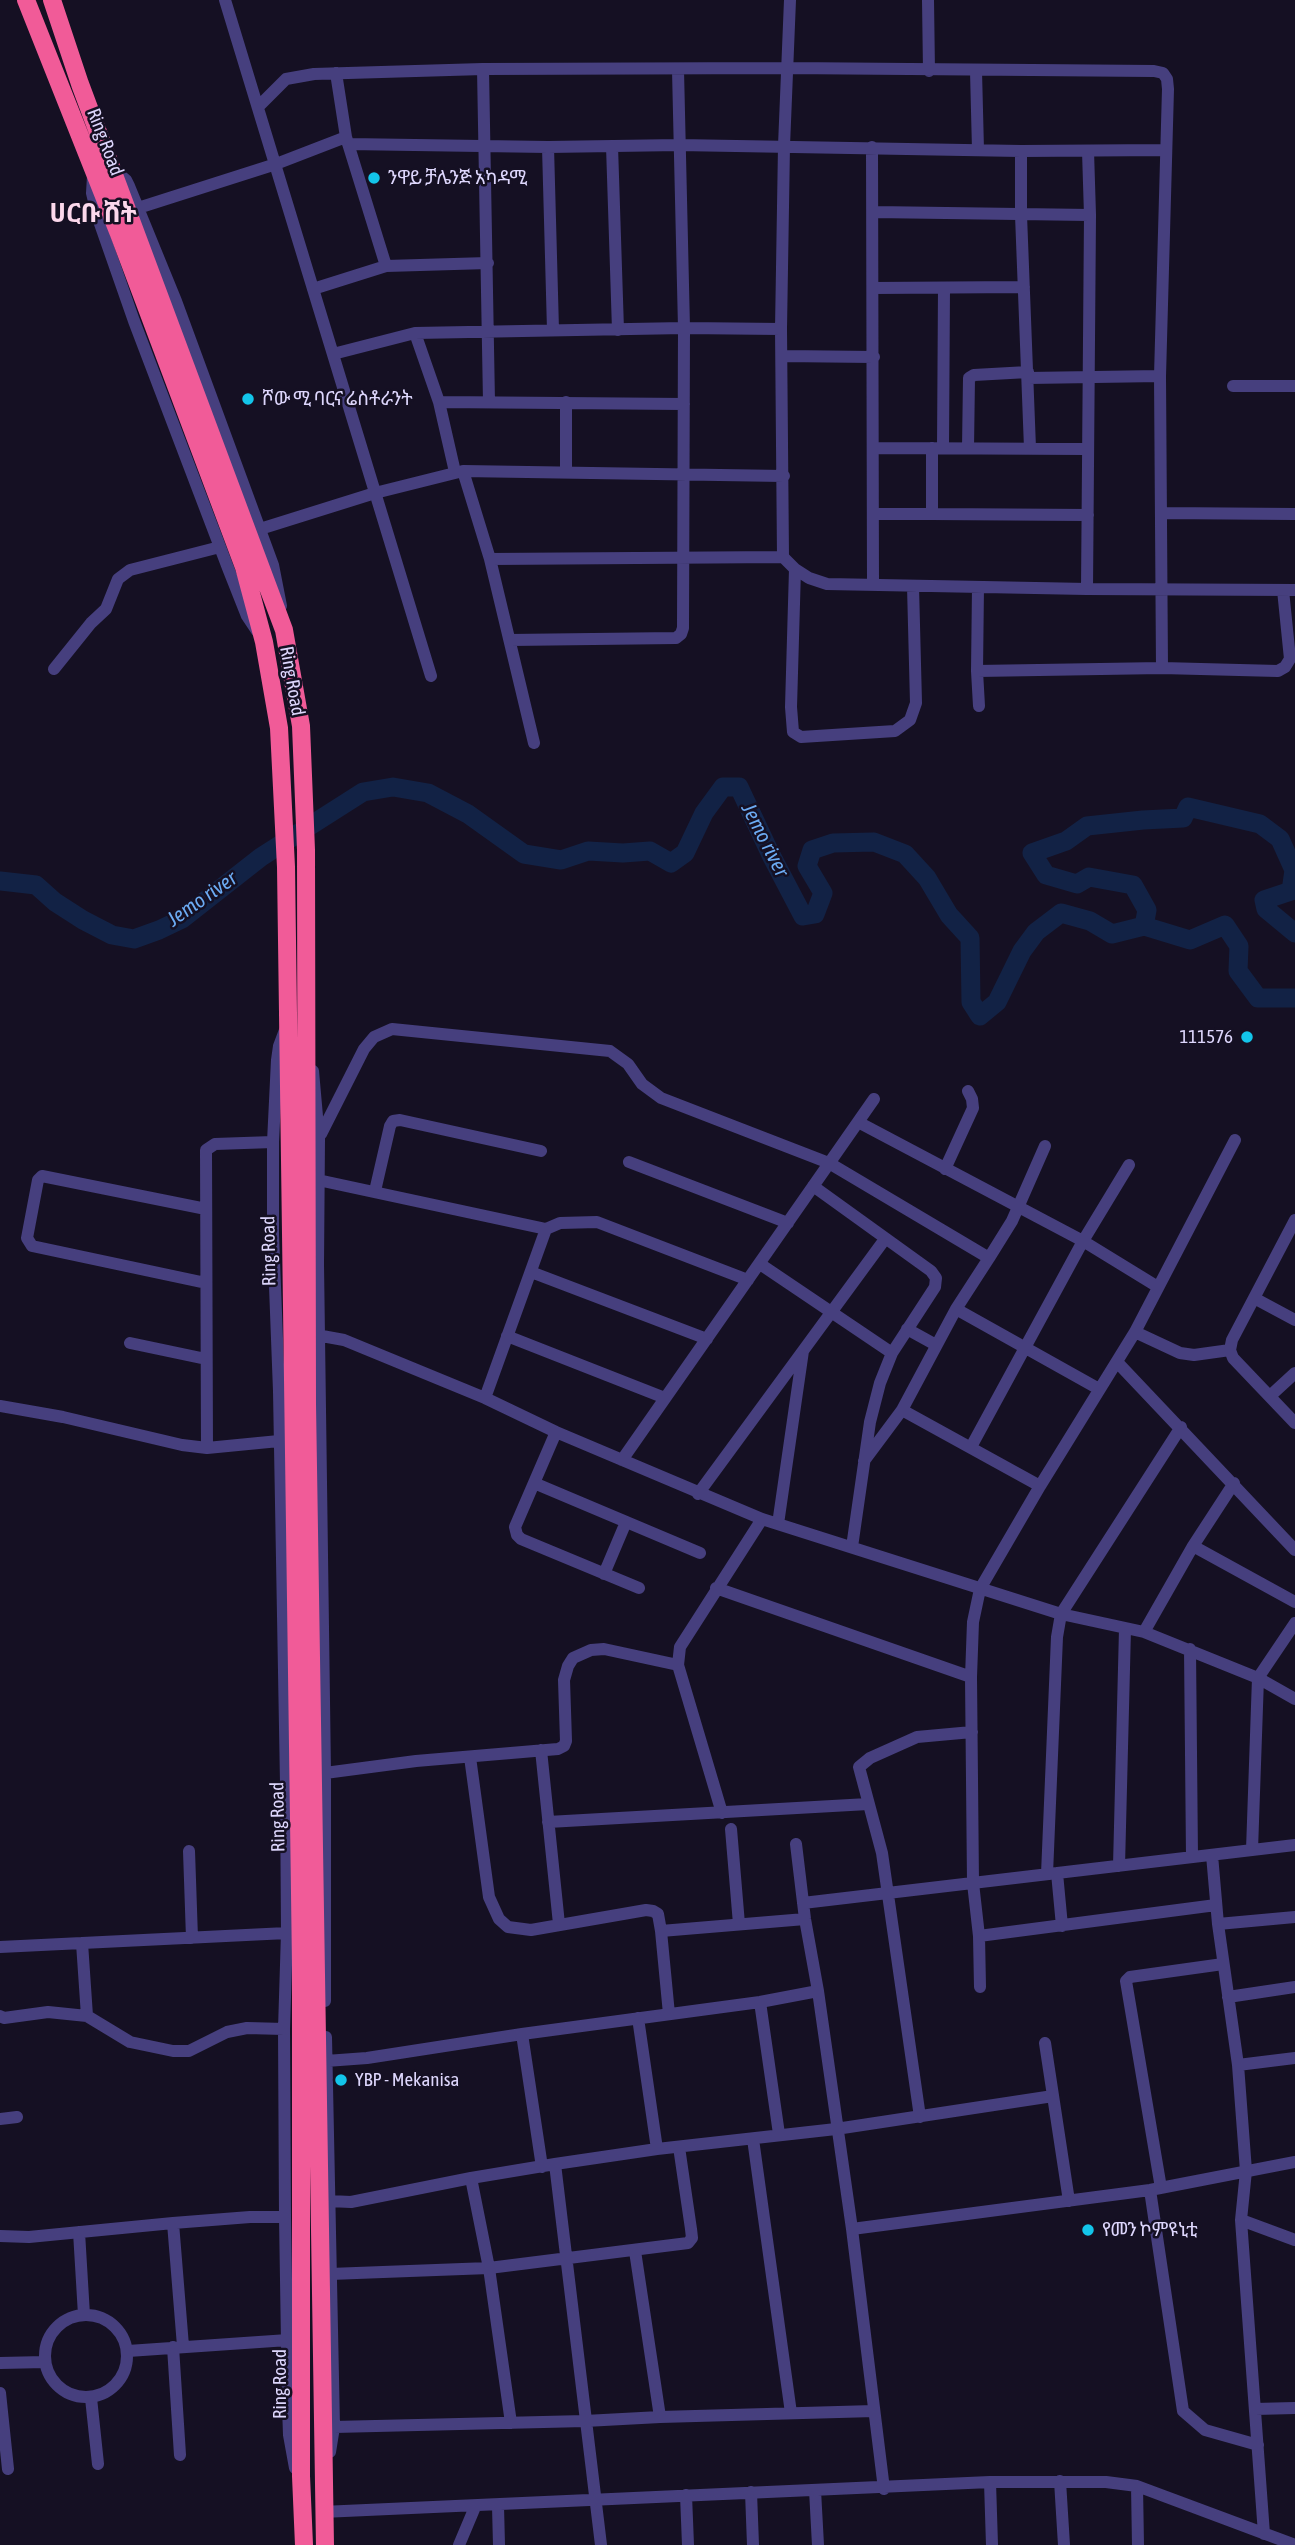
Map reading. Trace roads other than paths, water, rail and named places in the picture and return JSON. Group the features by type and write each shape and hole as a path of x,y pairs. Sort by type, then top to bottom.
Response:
{"highway":[{"name":"Ring Road","path":"26,0 244,567 264,642 279,728 286,867 288,1023 299,1335 325,2545"},
{"name":"Ring Road","path":"52,0 80,84 284,630 301,726 306,850 306,1027 299,1335 304,2545"}],"street":[{"path":"225,0 431,676"},
{"path":"790,0 781,329 783,557 809,578 827,583 1289,590 1290,659 1285,667 1278,671 1162,668 978,671"},
{"path":"928,0 929,71"},
{"path":"259,106 286,79 337,73 482,69 787,68 1163,73 1168,89 1160,376 1162,668"},
{"path":"482,69 489,402"},
{"path":"510,640 676,638 683,628 684,328 678,70"},
{"path":"976,71 978,149"},
{"path":"337,73 347,141 386,266"},
{"path":"138,208 347,141 548,147 679,145 1021,151 1165,150"},
{"path":"612,146 618,330"},
{"path":"548,147 553,330"},
{"path":"872,147 873,584"},
{"path":"1021,151 1030,448"},
{"path":"1087,589 1090,215 1088,151"},
{"path":"112,168 126,180 176,301 273,565 284,630"},
{"path":"93,172 94,203 108,250 247,616 264,642"},
{"path":"874,212 1090,215"},
{"path":"313,289 386,266 488,263"},
{"path":"873,288 1024,287"},
{"path":"932,514 938,448 944,288"},
{"path":"333,354 415,333 781,329"},
{"path":"415,333 490,559 534,743"},
{"path":"782,356 874,358"},
{"path":"968,448 970,379 974,376 1160,376"},
{"path":"1233,386 1295,386"},
{"path":"566,401 566,472"},
{"path":"439,402 684,404"},
{"path":"874,448 1088,449"},
{"path":"260,528 459,471 783,476"},
{"path":"1161,513 1295,514"},
{"path":"873,514 1088,515"},
{"path":"54,668 106,609 118,579 130,570 220,547"},
{"path":"490,559 783,557"},
{"path":"795,569 791,707 793,732 801,737 895,731 910,720 916,704 913,586"},
{"path":"978,587 979,706"},
{"path":"288,1023 279,1046 273,1142 273,1234 299,1335 325,1773 326,2061 334,2427 322,2490"},
{"path":"302,2499 289,2435 284,2029 287,1933 279,1441 299,1335 318,1180 319,1139 311,1050 306,1027"},
{"path":"319,1139 364,1049 374,1037 392,1029 610,1051 628,1064 642,1084 661,1098 830,1163 989,1258"},
{"path":"945,1169 973,1108 968,1091"},
{"path":"622,1460 874,1099"},
{"path":"375,1191 393,1121 400,1120 541,1151"},
{"path":"858,1122 1083,1241 1158,1287"},
{"path":"980,1987 979,1936 973,1883 971,1677 973,1622 981,1589 1040,1486 1135,1332 1235,1140"},
{"path":"207,1448 206,1150 210,1146 273,1142"},
{"path":"864,1461 902,1410 956,1309 1005,1235 1045,1146"},
{"path":"629,1162 788,1223"},
{"path":"971,1447 1083,1241 1129,1165"},
{"path":"206,1209 48,1175 38,1180 27,1238 32,1246 206,1283"},
{"path":"318,1180 546,1229 560,1223 597,1222 748,1280"},
{"path":"813,1186 931,1271 936,1278 935,1287 892,1353 880,1383 870,1422 852,1547"},
{"path":"1295,1220 1232,1340 1230,1350 1233,1358 1295,1423"},
{"path":"485,1398 546,1229"},
{"path":"698,1493 885,1239"},
{"path":"760,1264 892,1353"},
{"path":"531,1272 707,1339"},
{"path":"1254,1298 1295,1320"},
{"path":"956,1309 1099,1389"},
{"path":"907,1329 936,1345"},
{"path":"1135,1332 1180,1353 1194,1355 1230,1350"},
{"path":"299,1335 344,1340 485,1398 556,1432 762,1519 1061,1614 1144,1632 1258,1678 1295,1699"},
{"path":"507,1336 666,1398"},
{"path":"130,1343 206,1359"},
{"path":"778,1524 804,1349"},
{"path":"1117,1362 1295,1550"},
{"path":"1270,1396 1295,1373"},
{"path":"0,1406 182,1445 207,1448 279,1441"},
{"path":"902,1410 1040,1486"},
{"path":"1062,1926 1052,1874 1057,1637 1061,1614 1181,1427"},
{"path":"556,1432 515,1527 517,1535 639,1588"},
{"path":"534,1483 700,1553"},
{"path":"1144,1632 1193,1546 1234,1483"},
{"path":"722,1813 678,1665 680,1647 762,1519"},
{"path":"604,1574 626,1522"},
{"path":"1193,1546 1295,1602"},
{"path":"716,1588 971,1677"},
{"path":"1252,1850 1258,1678 1295,1623"},
{"path":"1119,1866 1125,1629"},
{"path":"325,1773 558,1749 564,1746 566,1741 564,1680 573,1658 591,1650 604,1649 678,1665"},
{"path":"1190,1649 1192,1857"},
{"path":"920,2117 882,1853 859,1773 861,1763 918,1737 972,1732"},
{"path":"541,1750 559,1924"},
{"path":"470,1757 493,1909 508,1927 519,1930 646,1910 658,1914 669,2014"},
{"path":"548,1822 867,1804"},
{"path":"731,1829 739,1924"},
{"path":"796,1844 852,2229 884,2488"},
{"path":"803,1903 1295,1845"},
{"path":"189,1851 192,1938"},
{"path":"1212,1855 1218,1924 1238,2065 1245,2171 1241,2220 1264,2533"},
{"path":"979,1936 1216,1905"},
{"path":"1218,1924 1295,1917"},
{"path":"661,1931 805,1919"},
{"path":"0,1947 287,1933"},
{"path":"82,1943 87,2016"},
{"path":"1223,1964 1130,1977 1126,1981 1184,2411 1193,2422 1205,2430 1258,2445"},
{"path":"1228,1997 1295,1987"},
{"path":"326,2061 367,2058 760,2002 818,1991"},
{"path":"760,2002 779,2134"},
{"path":"0,2016 4,2018 48,2012 87,2016 130,2042 173,2052 189,2051 227,2032 247,2028 284,2029"},
{"path":"638,2018 657,2149"},
{"path":"522,2034 565,2259 601,2545"},
{"path":"1045,2043 1069,2201"},
{"path":"1238,2065 1295,2058"},
{"path":"329,2200 351,2202 471,2178 657,2149 836,2129 1053,2096"},
{"path":"0,2119 17,2117"},
{"path":"753,2139 791,2413"},
{"path":"330,2274 489,2268 688,2244 692,2238 679,2147"},
{"path":"852,2229 1155,2189 1295,2162"},
{"path":"471,2178 489,2268 512,2423"},
{"path":"0,2235 29,2237 173,2223 285,2217"},
{"path":"1241,2220 1295,2240"},
{"path":"173,2223 180,2455"},
{"path":"79,2232 84,2315"},
{"path":"635,2250 660,2417"},
{"path":"84,2315 97,2316 109,2322 118,2330 128,2351 127,2366 122,2378 113,2388 91,2399 65,2393 55,2385 45,2362 45,2348 59,2325 84,2315"},
{"path":"128,2351 288,2340"},
{"path":"0,2363 45,2362"},
{"path":"0,2393 8,2469"},
{"path":"91,2399 98,2464"},
{"path":"1255,2409 1295,2408"},
{"path":"334,2427 874,2410"},
{"path":"1060,2481 1064,2545"},
{"path":"990,2482 992,2545"},
{"path":"323,2512 990,2482 1106,2482 1137,2486 1295,2544"},
{"path":"1137,2486 1138,2545"},
{"path":"815,2490 818,2545"},
{"path":"751,2493 753,2545"},
{"path":"686,2495 688,2545"},
{"path":"498,2506 499,2545"},
{"path":"459,2545 475,2507"}],"waterway":[{"name":"Jemo river","path":"0,881 36,885 55,902 83,920 112,935 134,939 182,919 261,857 363,792 393,787 428,793 468,814 524,854 561,860 588,851 650,851 671,863 685,853 704,813 723,787 739,787 803,916 815,914 823,893 807,866 812,850 833,843 874,842 905,854 927,878 949,915 970,938 971,1002 980,1016 997,1002 1022,951 1036,932 1061,913 1090,921 1112,934 1144,926 1190,940 1225,925 1239,946 1238,971 1258,998 1295,998"},
{"path":"1144,926 1147,910 1133,885 1089,877 1077,884 1046,875 1032,853 1066,841 1087,826 1183,818 1188,807 1260,824 1280,839 1294,870 1291,891 1264,900 1266,909 1295,933"}],"place":[{"name":"ንዋይ ቻሌንጅ አካዳሚ","path":"374,178"},
{"name":"ሾው ሚ ባርና ሬስቶራንት","path":"248,399"},
{"name":"111576","path":"1247,1037"},
{"name":"YBP - Mekanisa","path":"341,2080"},
{"name":"የመን ኮምዩኒቲ","path":"1088,2230"}],"district":[{"name":"ሀርቡ ሸት","path":"93,214"}]}
